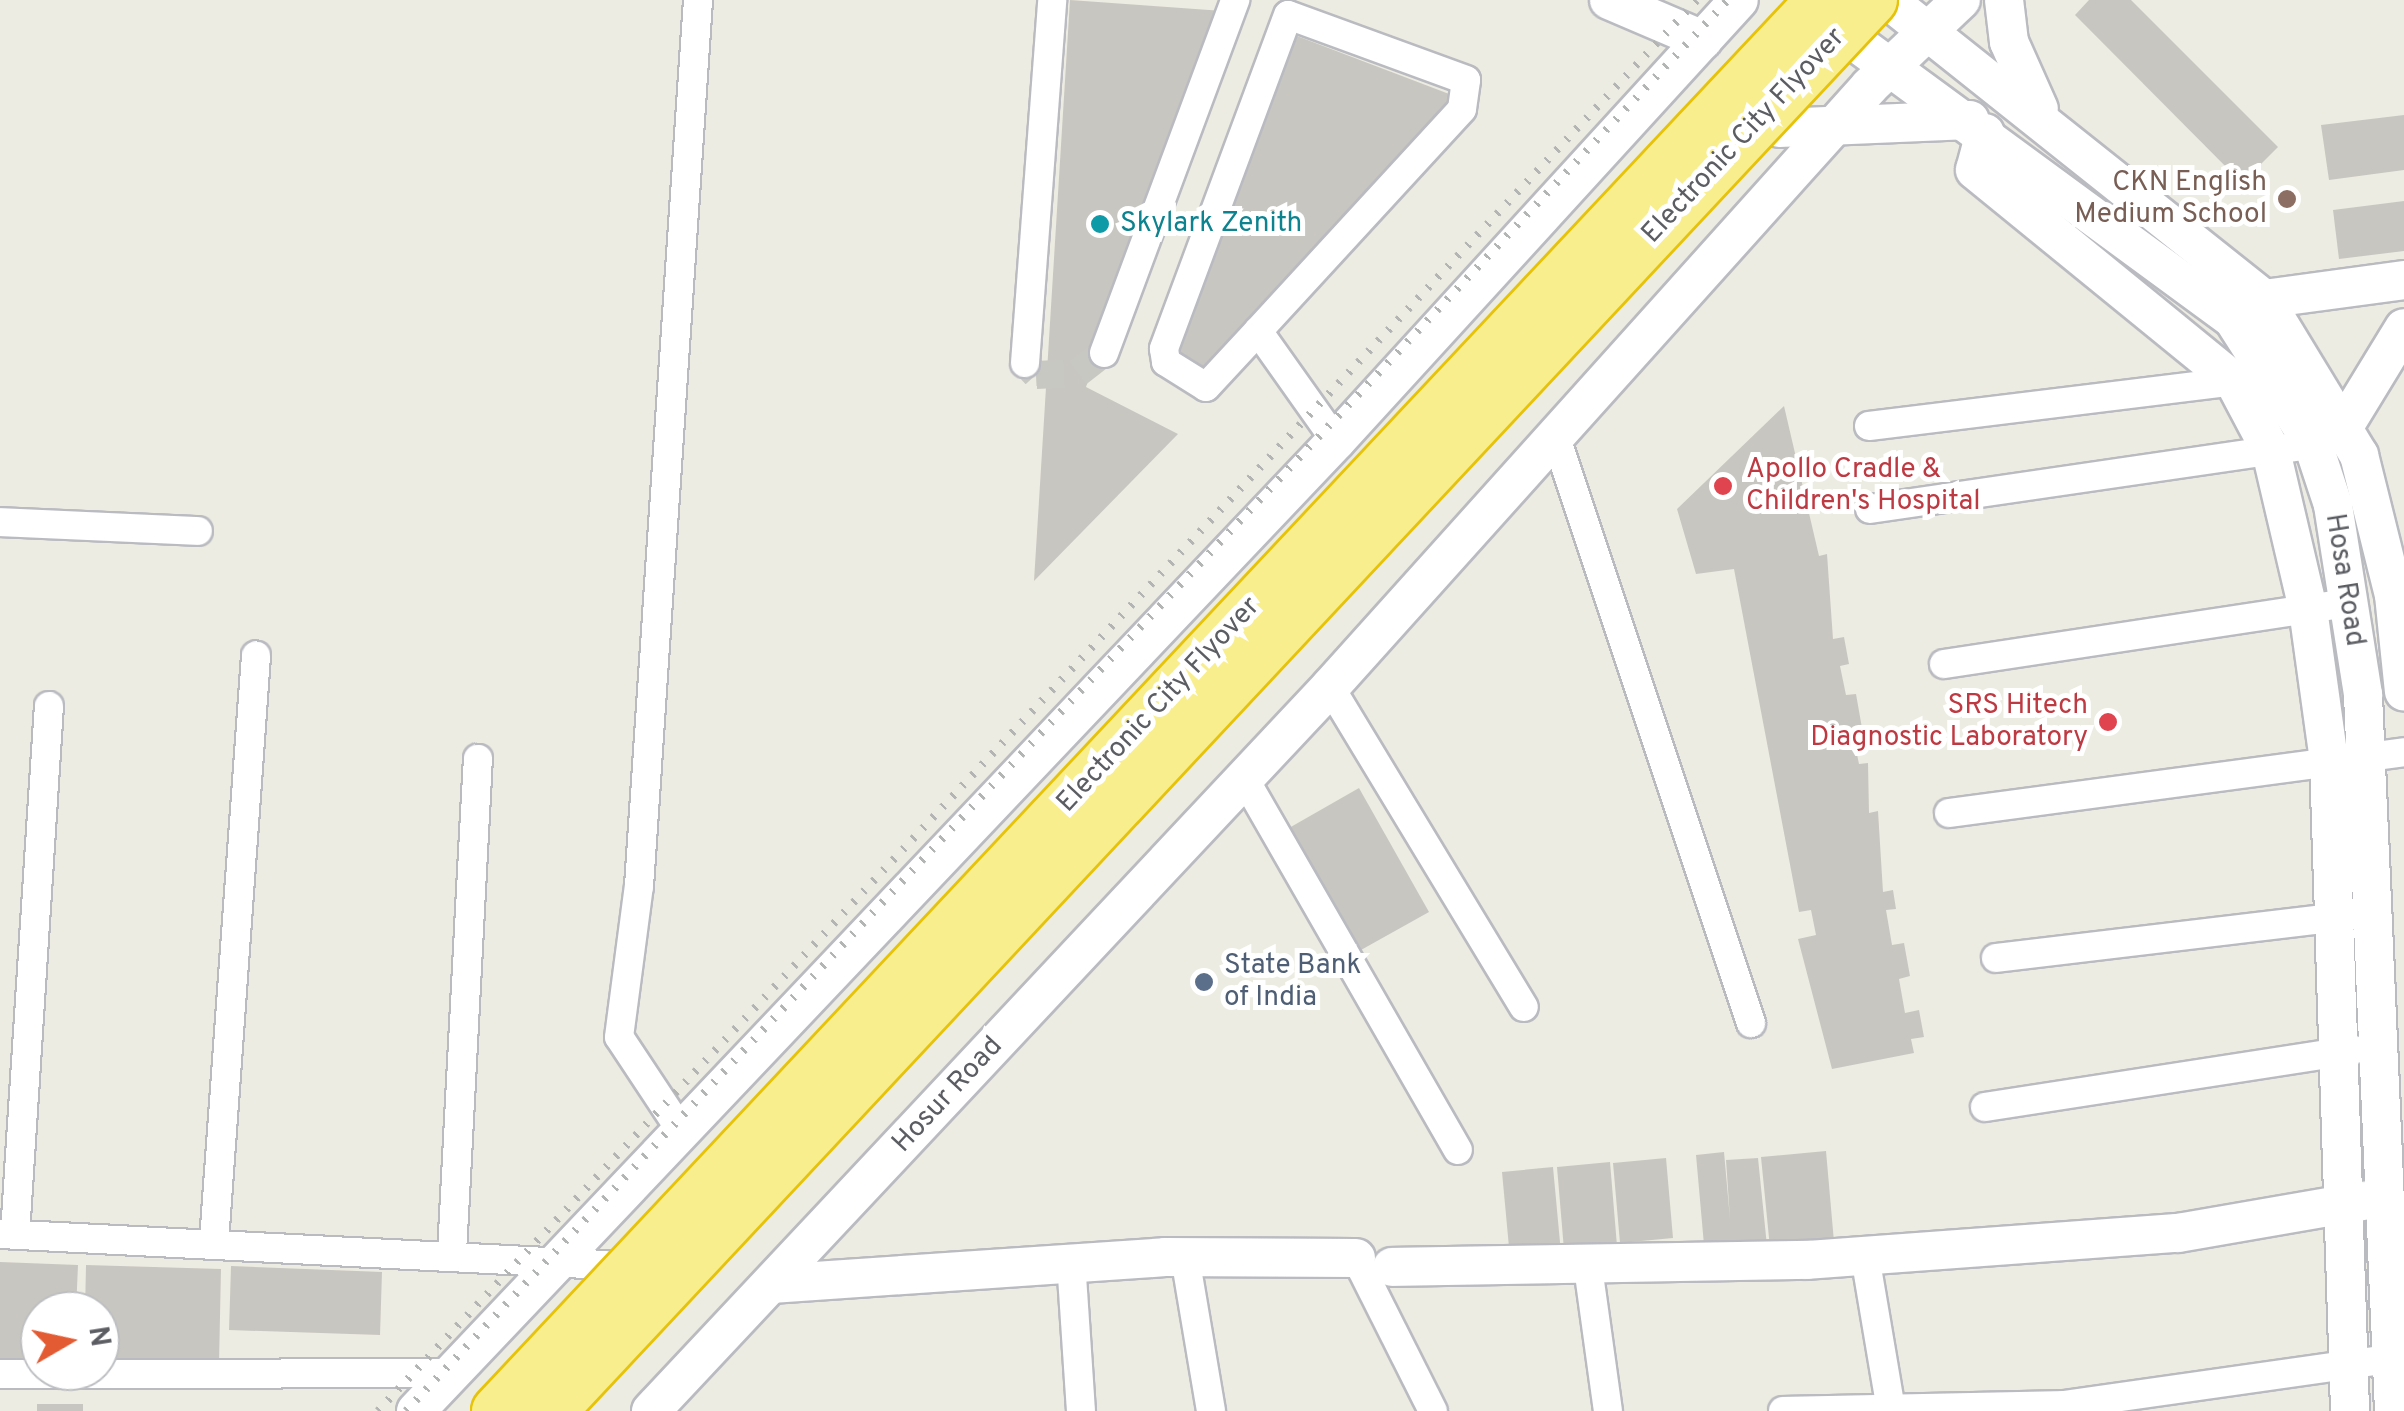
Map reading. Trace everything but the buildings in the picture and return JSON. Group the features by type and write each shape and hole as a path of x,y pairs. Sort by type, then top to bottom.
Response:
{"highway":[{"name":"Electronic City Flyover","path":"497,1411 1822,0"},
{"name":"Electronic City Flyover","path":"551,1411 1872,0"}],"street":[{"path":"680,1129 619,1037 639,886 698,0"},
{"path":"1025,362 1052,0"},
{"path":"1104,352 1235,0"},
{"path":"1610,0 1703,40"},
{"path":"416,1411 1336,441 1739,0"},
{"name":"Hosa Road","path":"1791,0 1896,64 2232,319 2252,379 2328,437 2348,602 2347,758 2372,913 2398,1358 2394,1411"},
{"name":"Hosa Road","path":"1888,0 1932,26 2264,299 2385,548 2404,692"},
{"name":"Hosur Road","path":"652,1411 1330,687 1838,122 1961,0"},
{"path":"2004,0 2010,42 2042,116"},
{"path":"1288,16 1466,80 1462,109 1258,331 1206,387 1166,362 1288,16"},
{"path":"1778,128 1838,122 1977,126"},
{"path":"2264,299 2404,280"},
{"path":"1258,331 1336,441"},
{"path":"1870,508 2271,450 2328,437 2400,355"},
{"path":"1869,426 2252,379 2347,758 2330,918 2350,1411"},
{"path":"1555,436 1750,1023"},
{"path":"0,522 198,531"},
{"path":"1944,664 2348,602"},
{"path":"214,1242 256,656"},
{"path":"1330,687 1524,1007"},
{"path":"48,706 7,1234 561,1256 604,1264"},
{"path":"1949,813 2404,752"},
{"path":"452,1253 478,759"},
{"path":"1244,778 1458,1150"},
{"path":"1996,958 2372,913"},
{"path":"1985,1108 2379,1046"},
{"path":"770,1284 1070,1261 1185,1257 1588,1267 1865,1256 2178,1233 2386,1198"},
{"path":"1865,1256 1890,1409"},
{"path":"1185,1257 1211,1411"},
{"path":"1070,1261 1081,1411"},
{"path":"1374,1262 1433,1411"},
{"path":"1588,1267 1608,1411"},
{"path":"1783,1411 2066,1405 2398,1358"},
{"path":"0,1374 452,1373"}],"tunnel":[{"path":"1025,363 1036,375 1078,373 1104,353"}],"railway":[{"path":"378,1411 1697,0"},
{"path":"406,1411 1728,0"}],"place":[{"name":"CKN English Medium School","path":"2287,199"},
{"name":"Skylark Zenith","path":"1100,224"},
{"name":"Apollo Cradle & Children's Hospital","path":"1723,486"},
{"name":"SRS Hitech Diagnostic Laboratory","path":"2108,722"},
{"name":"State Bank of India","path":"1204,982"}]}
